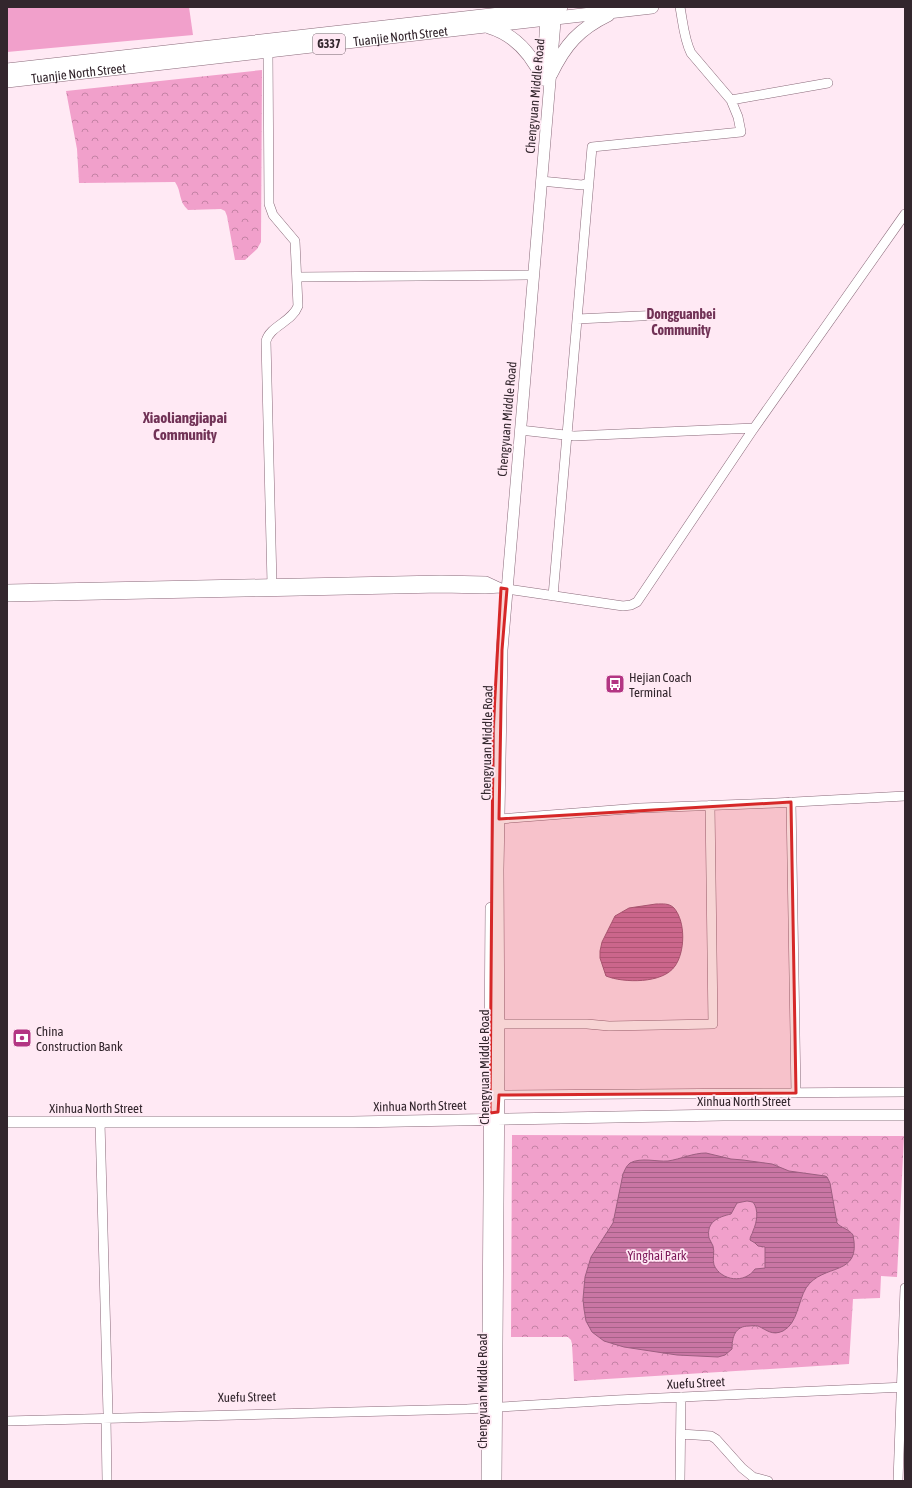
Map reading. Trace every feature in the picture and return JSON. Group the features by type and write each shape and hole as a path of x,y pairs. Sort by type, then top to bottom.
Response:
{"highway":[{"path":"504,7 488,20 516,40 547,76 564,49 582,30 591,24 619,11"},
{"name":"Tuanjie North Street","path":"9,75 268,51 552,11 619,11 652,7"},
{"name":"Tuanjie North Street","path":"9,75 488,20"}],"main road":[{"name":"Chengyuan Middle Road","path":"488,1481 492,1407 494,1116 491,878 496,650 504,588 520,430 541,182 552,11"},
{"name":"Chengyuan Middle Road","path":"494,1116 499,1095 498,870 504,588 527,275 547,76"},
{"name":"Xinhua North Street","path":"7,1122 353,1122 723,1108 905,1108"},
{"name":"Xinhua North Street","path":"7,1116 905,1115"},
{"name":"Chengyuan Middle Road","path":"492,1407 496,1481"}],"street":[{"path":"553,596 592,147 741,132 738,117 730,100 691,53 685,38 680,7"},
{"path":"268,51 270,204 273,215 295,241 298,306 294,315 271,332 266,341 272,584"},
{"path":"730,100 828,82"},
{"path":"541,182 582,185 588,183"},
{"path":"7,589 479,580 504,588 623,606 631,605 637,602 754,428 905,214"},
{"path":"297,277 527,275"},
{"path":"577,319 661,315"},
{"path":"520,430 568,436 754,428"},
{"path":"7,597 434,588 504,588"},
{"path":"500,819 640,808 905,796"},
{"path":"791,802 796,1093"},
{"path":"499,1024 587,1024 609,1026 713,1024 710,806"},
{"path":"499,1095 905,1092"},
{"path":"100,1122 107,1416 107,1481"},
{"path":"898,1481 903,1387 905,1288"},
{"name":"Xuefu Street","path":"7,1416 107,1416 492,1407 903,1387"},
{"path":"680,1481 681,1397"},
{"name":"Xuefu Street","path":"7,1421 107,1416"},
{"path":"681,1434 711,1436 716,1439 742,1468 753,1477 768,1481"}],"highlighted area":[{"path":"501,588 507,589 502,650 499,819 791,802 796,1093 499,1095 498,1112 490,1113 493,731"}],"green space":[{"path":"7,7 189,7 193,35 7,52"},
{"path":"262,70 261,242 257,249 245,260 235,260 225,211 221,209 188,210 181,200 179,189 175,182 79,183 77,149 66,91"},
{"name":"Yinghai Park","path":"512,1135 904,1136 897,1277 881,1276 880,1298 853,1299 849,1364 574,1381 572,1344 568,1337 511,1337"}],"shaded area":[{"path":"666,904 672,906 681,921 683,937 681,953 675,966 662,976 652,979 632,981 606,976 600,958 600,951 602,942 615,916 629,908"},
{"path":"701,1153 731,1159 772,1164 789,1171 827,1177 830,1183 837,1223 853,1235 854,1249 852,1258 847,1264 813,1280 803,1293 792,1323 783,1331 773,1333 757,1326 744,1326 735,1333 732,1349 725,1355 718,1357 677,1355 624,1347 604,1341 592,1332 586,1321 583,1299 585,1277 591,1257 613,1223 623,1174 626,1168 630,1163 639,1160 668,1161","holes":["747,1201 753,1202 757,1216 756,1224 750,1240 758,1246 765,1247 765,1268 755,1269 751,1274 745,1277 733,1279 722,1274 714,1265 714,1248 709,1238 709,1228 714,1221 731,1214 737,1203"]}],"place":[{"name":"Hejian Coach Terminal","path":"615,684"},
{"name":"China Construction Bank","path":"22,1038"}],"district":[{"name":"Dongguanbei Community","path":"681,322"},
{"name":"Xiaoliangjiapai Community","path":"185,426"}]}
